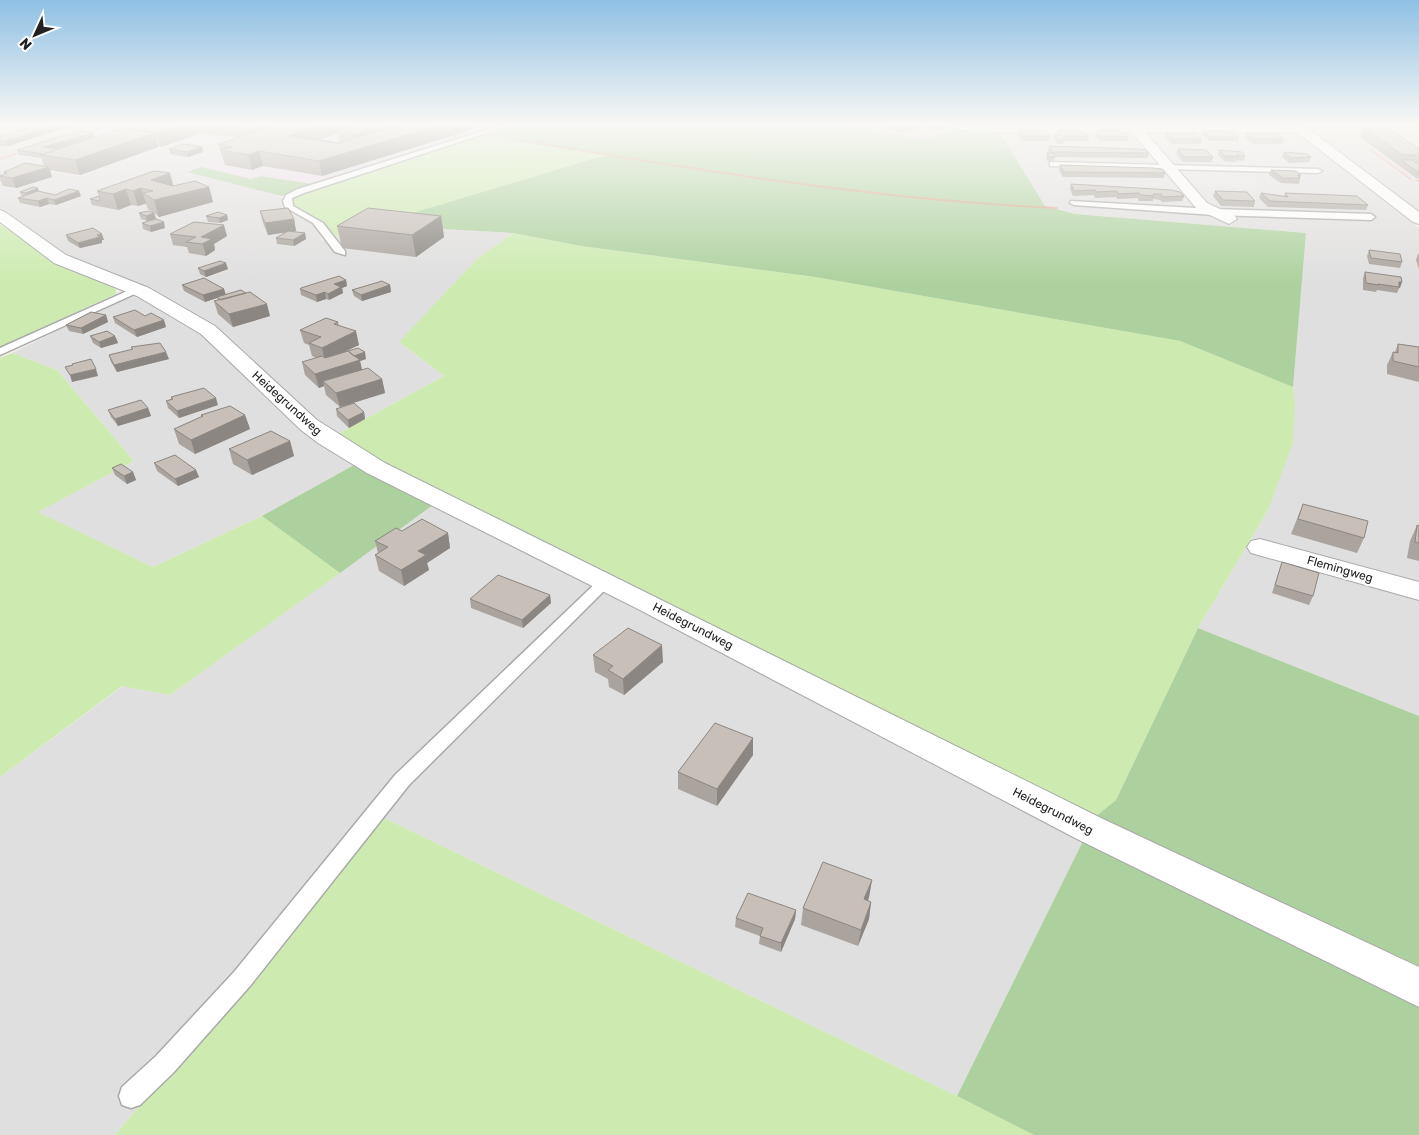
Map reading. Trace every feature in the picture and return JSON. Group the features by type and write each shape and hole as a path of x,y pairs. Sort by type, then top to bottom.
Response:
{"street":[{"path":"1177,177 1202,206 1229,219"},
{"path":"1364,177 1419,219"},
{"name":"Heidegrundweg","path":"0,215 60,259 136,290 208,330 326,438 376,468 606,581 1090,830 1419,988"},
{"name":"Flemingweg","path":"1260,547 1419,592"}],"lane":[{"path":"342,253 333,248 324,228 314,220 289,208 287,202 289,197 301,191 345,177"},
{"path":"1074,203 1213,212 1371,217"},
{"path":"0,352 136,290"},
{"path":"131,1096 165,1064 242,979 402,780 606,581"}],"path":[{"path":"761,177 993,206 1085,209 1096,204"},
{"path":"1408,177 1412,180"}],"shaded area":[{"path":"0,177 207,177 282,196 285,208 309,220 319,230 322,241 373,225 513,233 477,259 400,343 444,376 321,443 354,465 262,516 153,567 37,512 134,461 57,370 12,353 112,304 153,289 67,257 11,220 0,208"},
{"path":"242,177 258,177 251,179"},
{"path":"268,177 334,177 312,184"},
{"path":"1027,177 1356,177 1419,228 1419,716 1198,628 1268,510 1295,404 1293,387 1306,233 1075,214 1045,206"},
{"path":"1186,177 1250,177 1263,189 1195,187"},
{"path":"1372,177 1419,177 1419,213"},
{"path":"433,505 1084,839 957,1096 376,814 329,880 115,1135 0,1135 0,777 123,686 170,695"}],"green space":[{"path":"207,177 243,177 251,179 267,177 312,184 282,196"},
{"path":"351,177 534,177 336,237 319,219 294,206 291,201 293,197"},
{"path":"533,177 1027,177 1045,206 1075,214 1306,233 1293,387 1180,341 815,277 581,246 513,233 373,225"},
{"path":"0,224 53,261 116,289 116,294 0,347"},
{"path":"513,233 581,246 815,277 1180,341 1293,387 1295,404 1293,443 1268,510 1198,628 1116,800 1095,817 384,464 336,435 444,376 399,342 477,259"},
{"path":"12,353 57,370 134,461 38,512 153,567 262,516 340,573 170,695 122,686 0,777 0,358"},
{"path":"354,465 433,505 340,573 262,516"},
{"path":"1198,628 1419,716 1419,972 1095,817 1116,800"},
{"path":"376,814 1034,1135 115,1135 329,880"},
{"path":"1084,839 1419,1004 1419,1135 1034,1135 957,1096"}],"building":[{"path":"137,177 159,177 151,180 173,186 195,181 209,187 154,200 143,193 153,191 141,188 133,191 126,189 113,194 97,191"},
{"path":"1281,177 1300,178 1283,178"},
{"path":"1071,184 1171,190 1180,192 1184,196 1163,197 1161,194 1153,194 1154,196 1141,195 1139,193 1118,194 1117,191 1097,192 1095,190 1074,191"},
{"path":"33,187 38,188 26,193 20,192"},
{"path":"69,189 79,191 54,200 47,198 38,201 18,198 38,191 55,195"},
{"path":"1215,191 1247,192 1255,201 1223,200"},
{"path":"1261,193 1288,197 1285,193 1357,196 1368,205 1270,201"},
{"path":"99,196 100,201 90,199"},
{"path":"288,208 294,219 265,223 260,211"},
{"path":"368,208 441,216 412,235 337,226"},
{"path":"148,211 154,213 146,216 139,213"},
{"path":"218,212 227,215 219,218 206,216"},
{"path":"156,219 164,222 150,226 142,223"},
{"path":"194,222 224,225 201,237 212,239 202,244 186,242 196,237 170,234"},
{"path":"93,228 102,234 97,235 100,237 78,243 66,235"},
{"path":"288,231 305,233 293,240 276,238"},
{"path":"1369,250 1400,254 1402,262 1371,258"},
{"path":"220,261 226,263 204,271 198,268"},
{"path":"1365,272 1401,277 1402,282 1399,282 1399,287 1366,283"},
{"path":"339,276 346,280 334,284 341,287 328,294 325,292 316,295 300,289 301,288"},
{"path":"204,278 224,289 203,295 182,285"},
{"path":"382,281 390,285 361,295 352,290"},
{"path":"241,290 246,293 221,300 217,297"},
{"path":"250,292 267,304 229,314 214,301"},
{"path":"135,310 145,316 151,313 164,320 134,330 113,317"},
{"path":"91,312 106,315 81,328 66,325"},
{"path":"326,318 338,322 334,324 356,331 322,348 309,343 321,337 300,330"},
{"path":"107,331 115,336 99,342 90,336"},
{"path":"160,343 166,352 114,365 109,355 133,349 131,347"},
{"path":"1398,344 1419,347 1419,367 1393,361 1393,352 1398,353"},
{"path":"358,348 365,352 354,356 348,351"},
{"path":"348,351 360,360 315,374 302,362 322,356 325,358"},
{"path":"91,359 96,369 70,375 65,367 72,364"},
{"path":"368,368 382,379 336,393 323,381"},
{"path":"204,388 216,398 177,411 166,401 173,399 171,397"},
{"path":"141,400 148,408 115,419 108,410"},
{"path":"354,403 364,412 348,420 336,409"},
{"path":"230,406 245,415 191,440 174,429 203,416 201,415"},
{"path":"271,431 290,441 247,460 229,449"},
{"path":"175,455 196,470 175,479 154,463"},
{"path":"121,464 133,472 124,476 112,468"},
{"path":"1303,504 1368,521 1364,538 1298,519"},
{"path":"422,519 448,533 418,551 426,555 401,570 375,555 388,547 375,541 396,528 402,531"},
{"path":"1417,525 1419,526 1419,543 1415,542"},
{"path":"1282,562 1319,573 1313,596 1275,585"},
{"path":"498,575 550,595 522,620 470,599"},
{"path":"628,628 662,645 623,679 608,670 613,666 593,655"},
{"path":"715,723 753,738 717,789 678,772"},
{"path":"823,862 872,880 864,899 871,902 861,930 803,908"},
{"path":"748,893 796,910 781,943 760,936 763,928 736,918"}]}
